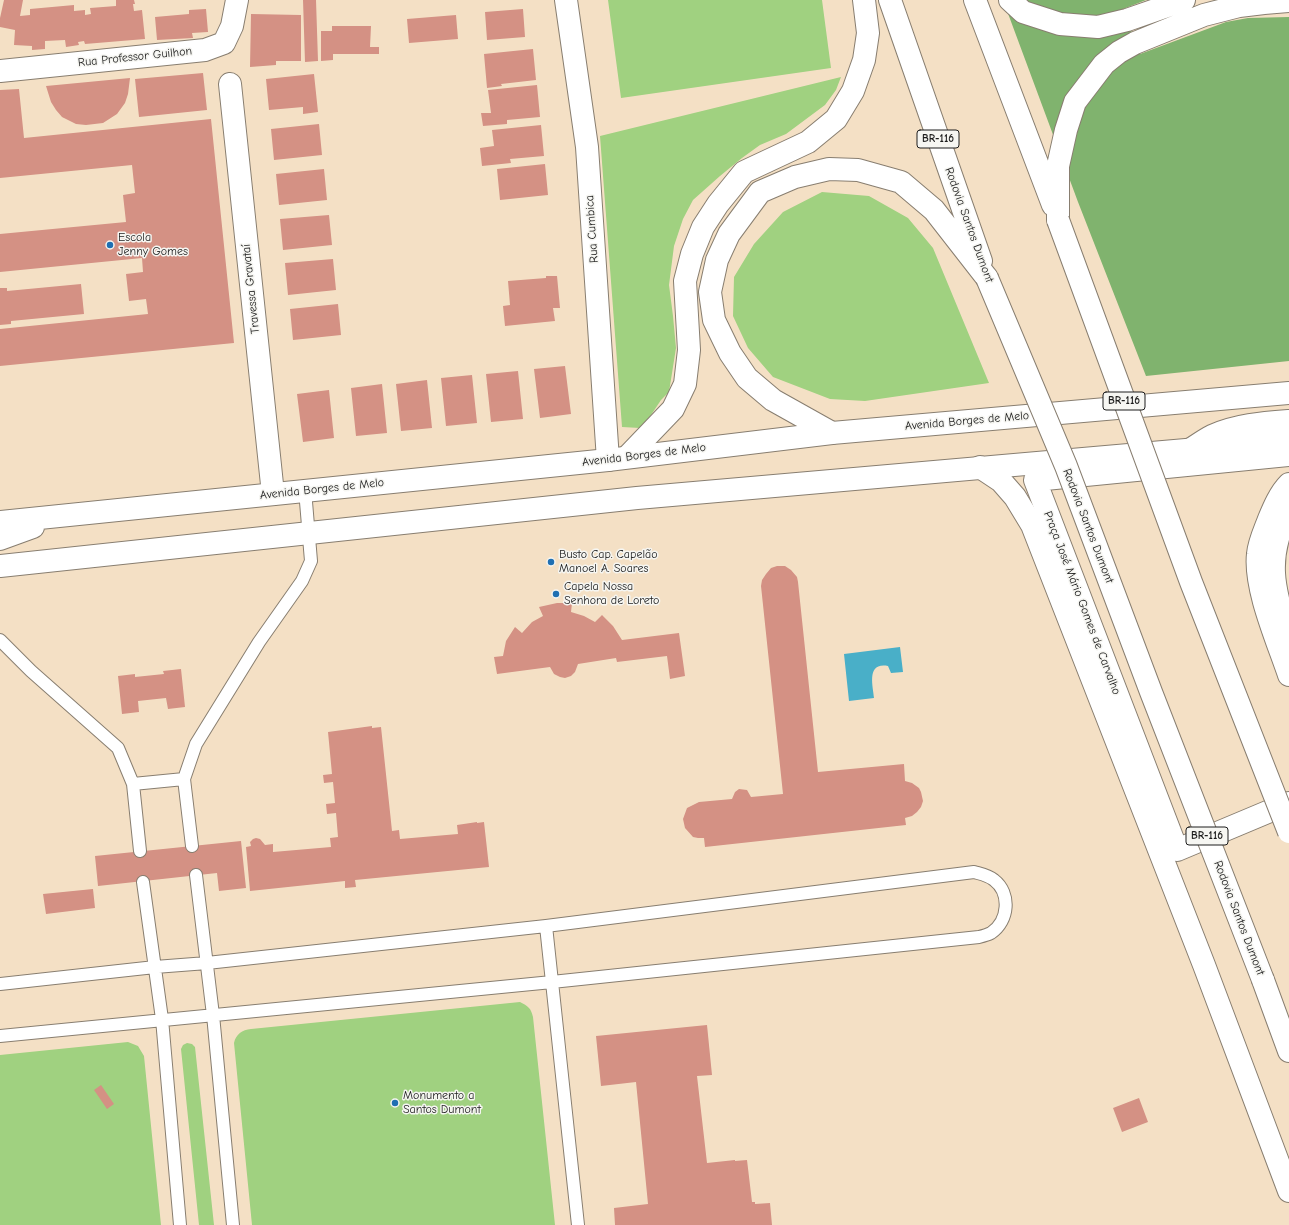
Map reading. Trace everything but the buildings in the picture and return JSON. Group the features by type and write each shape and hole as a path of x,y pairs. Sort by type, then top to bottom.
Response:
{"main road":[{"name":"Rua Professor Guilhon","path":"0,70 205,50 224,43 232,26 237,0"},
{"name":"Rua Cumbica","path":"566,0 587,147 617,458"},
{"path":"617,458 673,409 685,384 688,350 685,280 692,254 703,227 718,204 744,172 808,142 836,119 853,91 864,60 868,33 864,0"},
{"name":"Rodovia Santos Dumont","path":"890,0 987,278 1066,466 1289,1051"},
{"name":"BR-116","path":"975,0 1058,220 1191,582 1289,832"},
{"path":"1010,0 1022,12 1060,24 1098,27 1127,20 1184,0"},
{"path":"1058,220 1058,166 1066,130 1075,102 1104,64 1119,52 1135,43 1204,15 1251,4 1289,1"},
{"name":"Travessa Gravataí","path":"230,84 273,494"},
{"path":"832,433 773,400 747,378 730,353 714,320 710,292 717,260 729,234 760,192 795,177 829,169 858,170 901,182 934,210 987,278"},
{"name":"Avenida Borges de Melo","path":"0,522 617,458 832,433 1289,393"},
{"path":"1188,451 1211,436 1231,429 1256,424 1289,421"},
{"path":"0,566 637,498 1289,441"},
{"name":"Praça José Mário Gomes de Carvalho","path":"1289,455 1036,480 1177,850 1289,803"},
{"path":"980,467 1000,481 1015,497 1032,525 1204,965 1289,1191"},
{"path":"1289,484 1274,507 1263,534 1258,554 1259,579 1289,675"},
{"path":"1289,511 1280,528 1274,555 1273,575 1279,606 1289,636"},
{"path":"0,539 72,514"}],"lane":[{"path":"192,846 184,779 196,744 259,642 302,581 311,561 305,490"},
{"path":"0,640 30,671 118,748 134,784 140,851"},
{"path":"134,784 184,779"},
{"path":"0,984 546,926 974,872 985,874 994,880 1001,888 1005,898 1006,908 1003,918 998,926 991,933 979,937 552,982 0,1036"},
{"path":"196,875 213,1014 233,1225"},
{"path":"144,882 162,1019 180,1225"},
{"path":"546,926 578,1225"}],"green space":[{"path":"608,0 822,0 831,68 621,98"},
{"path":"1003,0 1146,0 1123,9 1140,54 1226,22 1248,18 1289,17 1289,361 1146,376 1078,202"},
{"path":"841,77 836,90 825,105 786,134 760,145 720,176 693,200 683,219 674,246 669,285 676,348 669,392 661,400 640,428 622,427 600,136"},
{"path":"822,192 869,196 908,218 933,248 989,383 865,401 830,399 773,377 748,348 733,316 734,277 754,244 783,212"},
{"path":"520,1002 529,1008 533,1017 555,1225 252,1225 234,1043 236,1037 240,1033 251,1029"},
{"path":"128,1042 138,1046 144,1056 161,1225 0,1225 0,1055"},
{"path":"187,1043 192,1044 195,1047 214,1225 199,1225 181,1049 183,1045"}],"water":[{"path":"900,647 903,672 891,673 888,666 876,668 872,676 874,698 849,701 844,654"}],"place":[{"name":"Escola Jenny Gomes","path":"110,245"},
{"name":"Busto Cap. Capelão Manoel A. Soares","path":"551,562"},
{"name":"Capela Nossa Senhora de Loreto","path":"556,594"},
{"name":"Monumento a Santos Dumont","path":"395,1103"}]}
